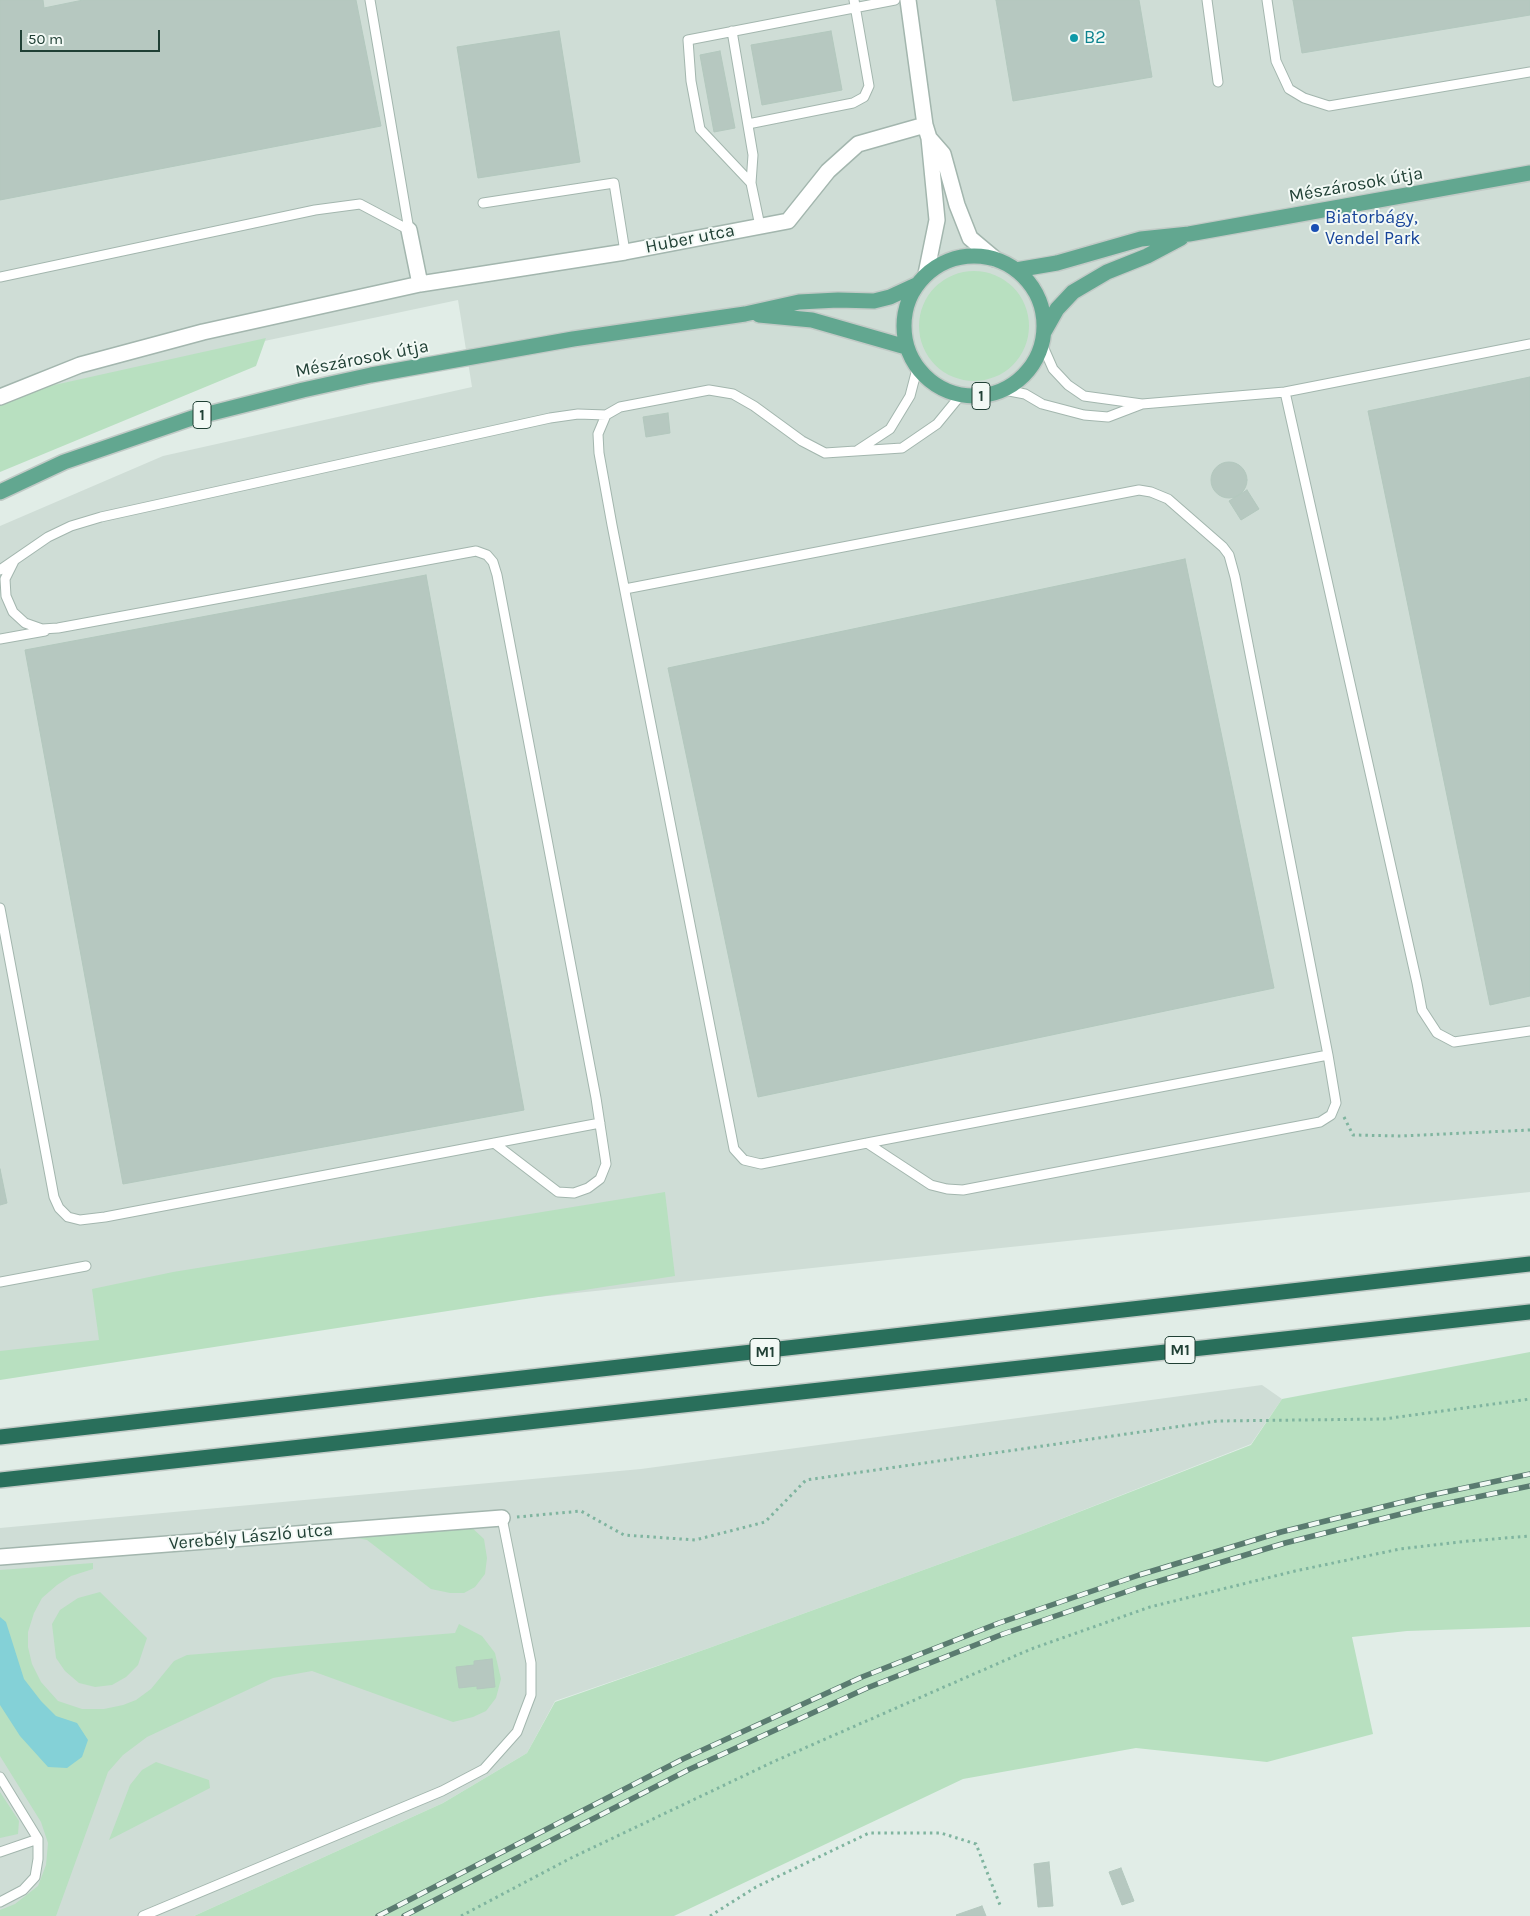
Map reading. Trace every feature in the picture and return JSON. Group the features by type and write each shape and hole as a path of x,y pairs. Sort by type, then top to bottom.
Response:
{"highway":[{"name":"M1","path":"0,1437 1530,1264"},
{"name":"M1","path":"0,1480 1530,1312"}],"main road":[{"name":"Mészárosok útja","path":"1016,270 1057,263 1140,239 1189,234 1530,173"},
{"name":"Mészárosok útja","path":"921,280 909,299 904,315 903,331 906,347 917,369 936,386 960,396 990,395 1004,390 1017,382 1028,371 1036,358 1057,309 1073,292 1107,272 1147,256 1189,234"},
{"name":"Mészárosok útja","path":"0,492 64,462 192,418 251,402 370,375 573,338 745,314 800,302 874,301 890,297 921,280 938,265 966,256 995,259 1016,270 1029,282 1038,297 1043,314 1043,338"},
{"name":"Mészárosok útja","path":"745,314 812,320 906,347"}],"street":[{"path":"908,0 927,131 937,220 921,280"},
{"path":"927,131 943,154 957,205 970,238 995,259"},
{"name":"Huber utca","path":"0,397 80,365 203,332 420,284 625,252 788,221 828,171 858,144 927,131"},
{"path":"409,230 420,284"},
{"name":"Verebély László utca","path":"0,1557 502,1518"}],"lane":[{"path":"370,0 409,230"},
{"path":"751,183 700,129 691,80 688,40 855,3 895,0"},
{"path":"1207,0 1218,82"},
{"path":"1266,0 1276,60 1289,89 1304,98 1329,106 1530,72"},
{"path":"748,124 853,103 864,96 869,86 855,3"},
{"path":"732,31 753,155 751,183 760,226"},
{"path":"483,203 614,183 625,252"},
{"path":"0,277 315,210 360,204 409,230"},
{"path":"1043,338 1053,369 1068,385 1084,396 1142,404 1285,392 1530,344"},
{"path":"854,452 890,429 910,396 917,369"},
{"path":"0,570 48,537 101,517 550,418 578,414 606,415 620,407 709,390 733,394 754,406 802,441 825,453 854,452 902,448 937,424 960,396"},
{"path":"1004,390 1025,394 1042,404 1084,415 1108,417 1142,404"},
{"path":"1285,392 1422,1010 1437,1033 1454,1042 1530,1031"},
{"path":"606,415 598,434 599,453 734,1149 744,1160 761,1164 1328,1055"},
{"path":"625,589 1139,490 1151,492 1168,499 1223,547 1229,555 1237,586 1328,1055 1336,1102 1331,1115 1320,1122 963,1190 931,1185 867,1143"},
{"path":"0,639 476,551 487,555 493,562 497,575 600,1123 606,1164 600,1179 588,1188 574,1193 558,1192 545,1184 494,1143"},
{"path":"14,561 5,579 6,596 14,612 25,623 42,629 58,628"},
{"path":"0,908 54,1197 59,1208 68,1217 80,1220 105,1217 600,1123"},
{"path":"0,1282 86,1266"},
{"path":"143,1916 442,1791 484,1769 511,1740 517,1732 531,1695 531,1663 502,1518"},
{"path":"0,1777 38,1839 38,1859 35,1877 23,1890 0,1902"},
{"path":"0,1852 38,1839"}],"path":[{"path":"1336,1102 1353,1134 1401,1136 1530,1130"},
{"path":"502,1518 581,1511 624,1535 696,1540 765,1522 806,1480 1218,1421 1384,1419 1530,1399"},
{"path":"461,1916 571,1858 775,1761 1031,1649 1150,1608 1295,1571 1400,1549 1530,1536"},
{"path":"710,1916 756,1887 870,1833 941,1833 976,1844 1000,1905"}],"shaded area":[{"path":"0,0 1530,0 1530,1192 0,1354 0,526 163,456 472,387 458,300 0,397"},
{"path":"1262,1385 1282,1399 1251,1444 1025,1533 709,1648 555,1701 527,1753 443,1803 194,1916 0,1916 0,1528 641,1469"}],"green space":[{"path":"974,271 995,275 1013,287 1025,305 1029,326 1025,347 1013,365 995,377 974,381 953,377 935,365 923,347 919,326 923,305 935,287 953,275"},
{"path":"266,338 256,366 0,472 0,397"},
{"path":"665,1192 675,1276 0,1380 0,1351 99,1340 92,1289 173,1272"},
{"path":"1530,1352 1530,1627 1407,1631 1352,1637 1373,1734 1267,1762 1136,1748 963,1779 674,1916 194,1916 443,1803 527,1753 555,1702 1025,1533 1251,1445 1282,1399"},
{"path":"469,1525 484,1539 487,1558 485,1574 475,1587 464,1593 450,1593 431,1589 367,1540 343,1535"},
{"path":"93,1563 93,1569 71,1576 42,1598 34,1613 28,1632 28,1647 32,1664 41,1682 58,1701 82,1709 104,1709 123,1705 136,1700 151,1689 174,1661 187,1655 455,1633 459,1624 482,1636 495,1653 501,1679 496,1698 486,1711 473,1717 453,1722 312,1671 273,1678 147,1737 123,1755 108,1772 56,1916 0,1916 0,1910 15,1904 38,1886 46,1865 48,1843 41,1822 0,1756 0,1570"},
{"path":"100,1592 147,1638 138,1665 126,1677 112,1685 95,1687 79,1683 65,1671 56,1658 52,1624 60,1610 78,1598"},
{"path":"156,1762 209,1780 210,1788 109,1840 130,1785 142,1770"},
{"path":"0,1792 19,1821 18,1834 0,1838"}],"water":[{"path":"0,1617 6,1622 24,1679 41,1701 56,1716 77,1723 88,1740 82,1757 67,1768 48,1767 20,1736 0,1705"}],"building":[{"path":"0,0 43,0 44,8 83,0 356,0 381,126 0,200"},
{"name":"B2","path":"996,0 1139,0 1152,77 1013,101"},
{"path":"1293,0 1530,0 1530,15 1302,53"},
{"path":"559,31 580,162 478,178 457,47"},
{"path":"831,31 842,90 762,105 751,45"},
{"path":"720,51 735,128 714,132 700,55"},
{"path":"1530,377 1530,996 1490,1005 1368,411"},
{"path":"668,413 670,433 646,437 643,417"},
{"path":"1229,462 1241,468 1247,480 1241,492 1229,498 1217,492 1211,480 1217,468"},
{"path":"1247,490 1259,509 1241,520 1229,501"},
{"path":"1185,559 1274,988 758,1097 668,668"},
{"path":"426,575 524,1110 123,1184 25,650"},
{"path":"0,1169 7,1203 0,1205"},
{"path":"492,1659 495,1687 459,1688 456,1667 474,1665 474,1661"},
{"path":"1049,1862 1053,1906 1038,1907 1034,1864"},
{"path":"1121,1868 1134,1901 1122,1905 1109,1872"},
{"path":"982,1906 986,1916 956,1915"}],"railway":[{"path":"378,1916 683,1759 862,1677 999,1623 1139,1575 1281,1532 1427,1496 1530,1474"},
{"path":"404,1916 688,1770 867,1688 1003,1634 1143,1586 1285,1543 1429,1507 1530,1486"}],"place":[{"name":"B2","path":"1074,38"},
{"name":"Biatorbágy, Vendel Park","path":"1315,228"}]}
